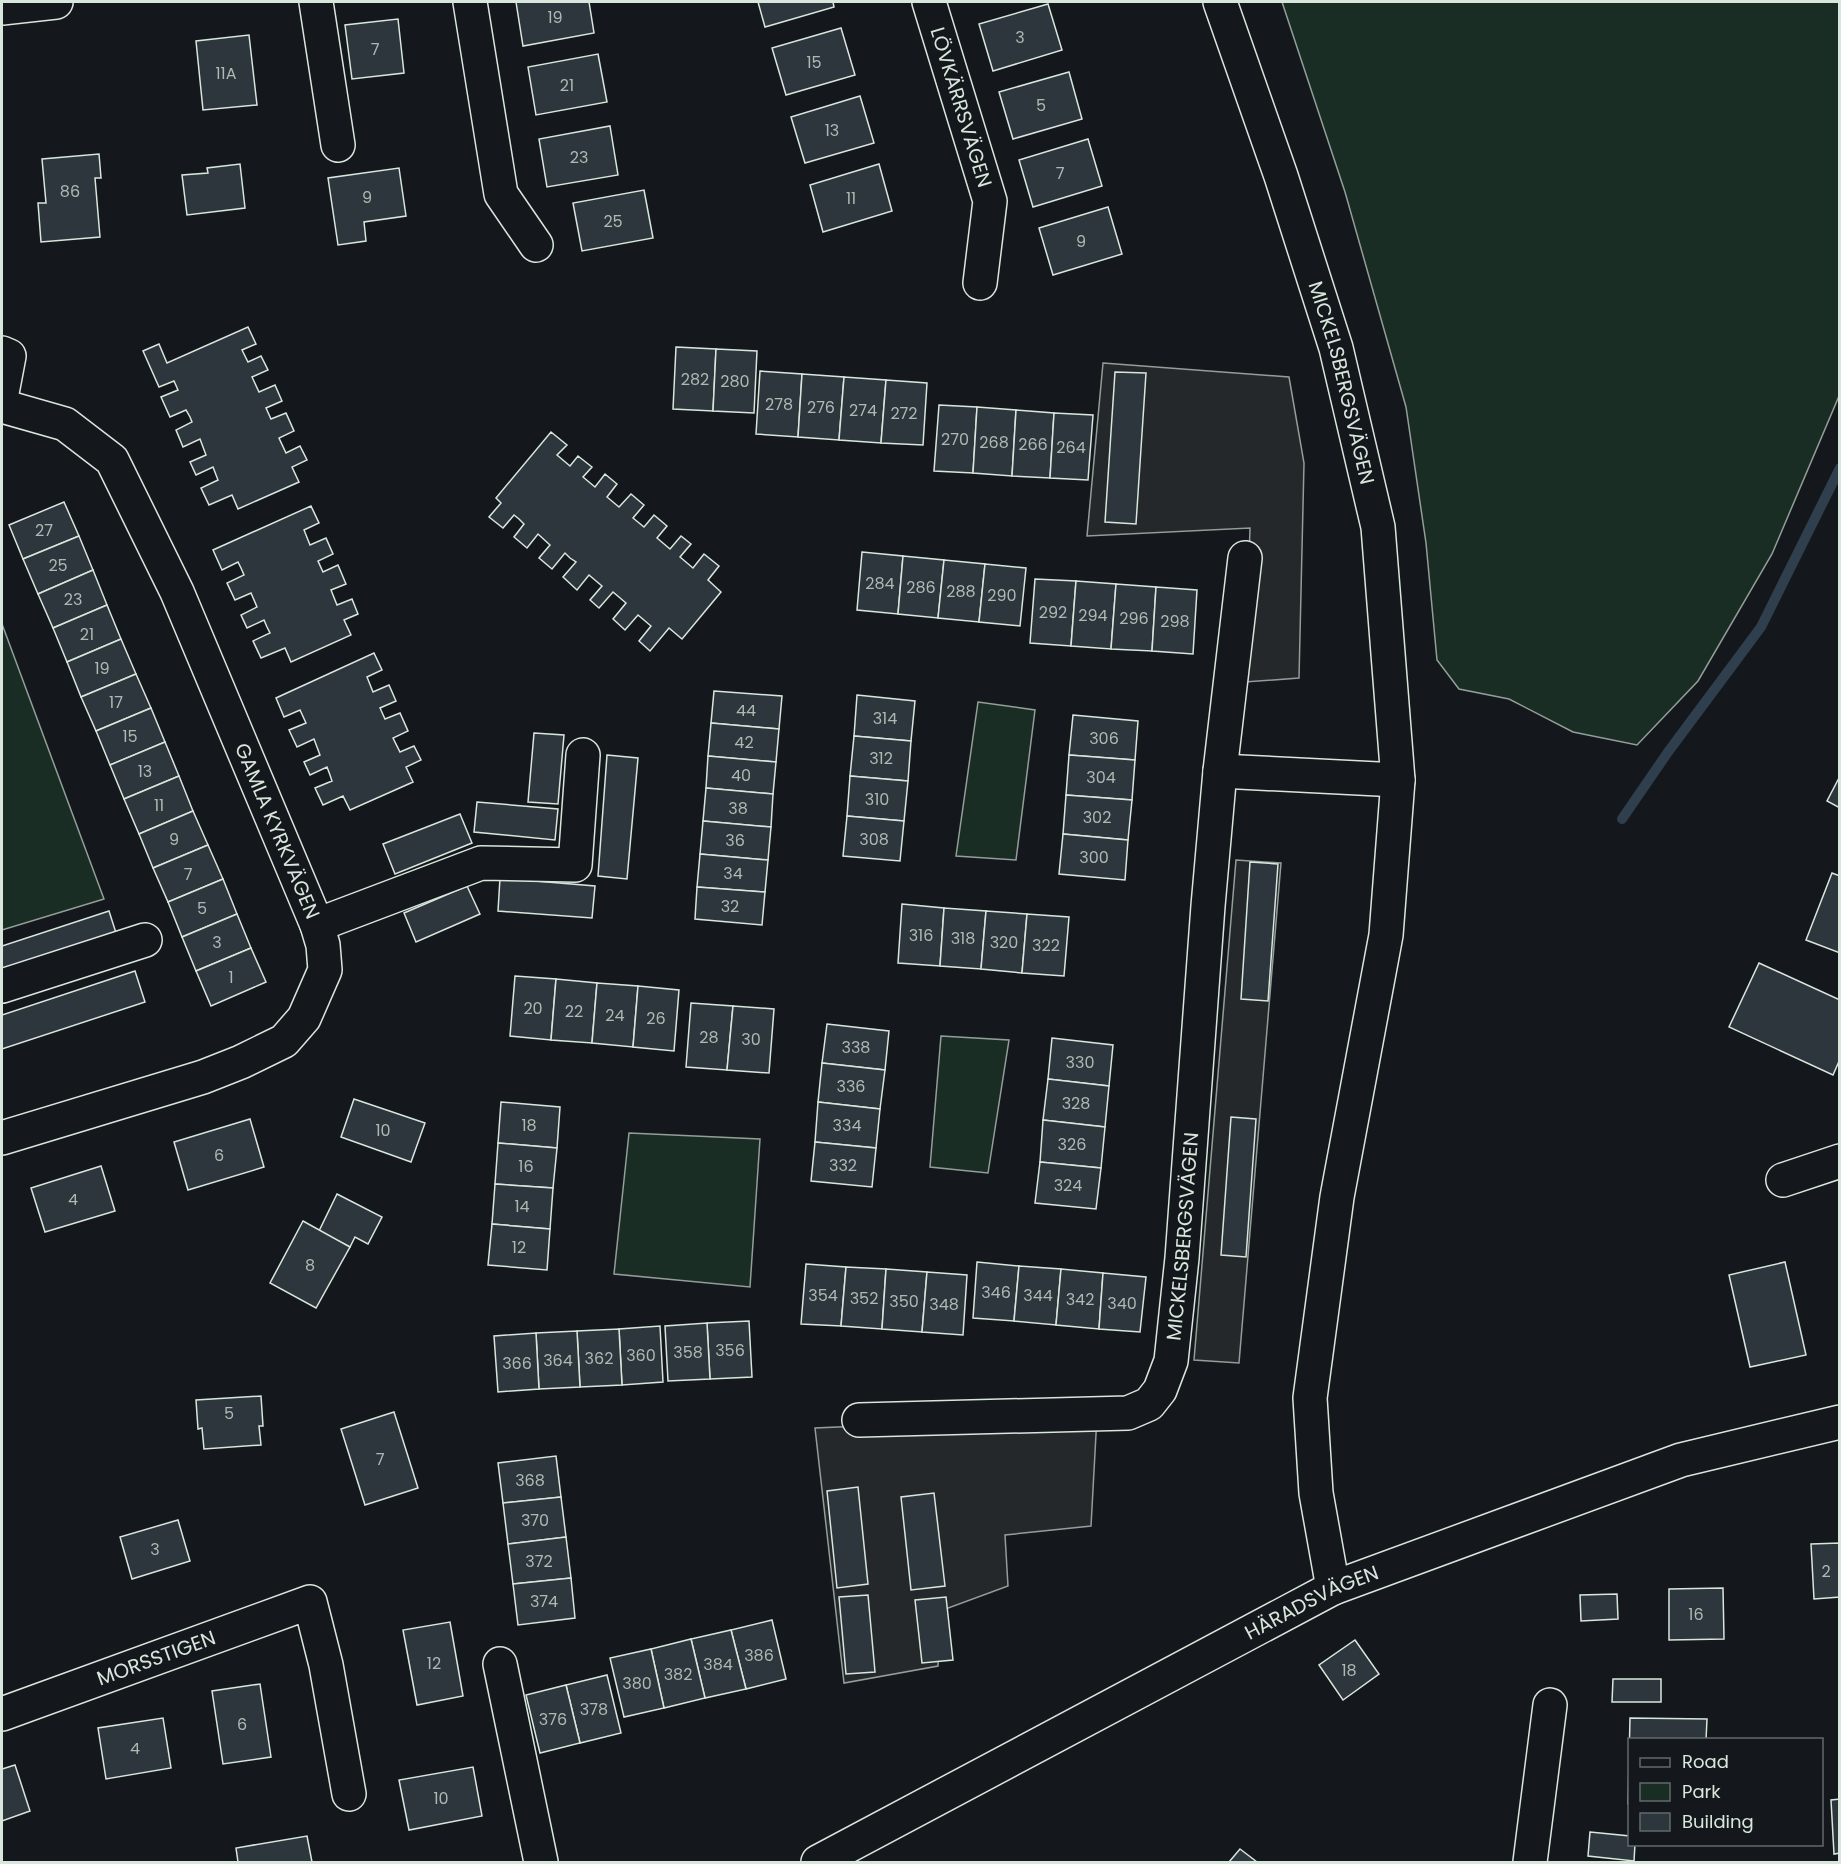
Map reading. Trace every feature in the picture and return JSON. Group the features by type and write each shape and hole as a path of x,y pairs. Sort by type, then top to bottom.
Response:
{"street":[{"path":"2,8 56,2"},
{"path":"316,2 338,145"},
{"path":"470,2 501,194 536,245"},
{"name":"LÖVKÄRRSVÄGEN","path":"929,2 990,201 980,283"},
{"name":"MICKELSBERGSVÄGEN","path":"1220,2 1281,176 1336,348 1378,527 1398,780 1386,935 1337,1197 1310,1398 1316,1493 1333,1588"},
{"path":"2,353 9,356 2,393"},
{"name":"GAMLA KYRKVÄGEN","path":"2,406 65,424 112,460 177,592 318,925 323,945 325,970 304,1018 284,1041 241,1062 202,1077 2,1138"},
{"name":"MICKELSBERGSVÄGEN","path":"859,1420 1128,1413 1149,1404 1160,1390 1171,1361 1182,1258 1220,771 1245,558"},
{"path":"318,925 481,863 575,865 583,755"},
{"path":"1220,771 1398,780"},
{"path":"2,987 145,940"},
{"path":"1783,1180 1839,1161"},
{"name":"HÄRADSVÄGEN","path":"818,1863 1333,1588 1681,1460 1839,1422"},
{"name":"MORSSTIGEN","path":"2,1714 310,1602 326,1665 349,1794"},
{"path":"500,1664 541,1863"},
{"path":"1530,1863 1550,1705"}],"green space":[{"path":"1282,2 1839,2 1839,396 1772,554 1698,681 1637,745 1573,732 1509,699 1459,689 1437,660 1426,543 1406,407 1345,192"},
{"path":"2,624 104,899 2,930"},
{"path":"978,702 1035,710 1016,860 956,856"},
{"path":"941,1036 1009,1040 988,1173 930,1167"},
{"path":"629,1133 760,1139 750,1287 614,1274"}],"shaded area":[{"path":"1103,363 1289,377 1304,463 1299,678 1245,682 1250,528 1087,536"},
{"path":"1236,860 1281,863 1239,1363 1194,1360"},
{"path":"1097,1416 1091,1526 1005,1535 1008,1586 940,1611 938,1666 844,1683 815,1428"}],"building":[{"path":"516,2 589,2 594,33 523,46"},
{"path":"758,2 833,2 834,7 765,27"},
{"path":"1048,4 1062,50 993,71 979,24"},
{"path":"398,19 404,73 352,79 345,25"},
{"path":"841,28 855,75 786,95 772,48"},
{"path":"249,35 257,105 203,110 196,41"},
{"path":"598,54 607,102 536,115 528,67"},
{"path":"1069,72 1082,119 1013,139 999,92"},
{"path":"860,96 874,143 805,163 791,117"},
{"path":"610,126 618,175 547,187 539,139"},
{"path":"1088,139 1102,186 1033,207 1019,160"},
{"path":"99,154 101,178 95,178 100,237 41,242 38,203 46,203 42,159"},
{"path":"240,164 245,208 187,215 182,175 208,173 207,168"},
{"path":"879,164 892,211 823,232 810,185"},
{"path":"399,168 406,216 364,222 366,241 338,245 328,178"},
{"path":"644,190 653,238 582,251 573,203"},
{"path":"1108,207 1122,254 1053,275 1039,228"},
{"path":"248,327 256,344 242,350 248,362 261,356 268,370 252,377 259,392 275,385 282,401 266,408 271,419 286,413 294,431 279,438 286,453 300,446 307,460 292,467 299,482 238,509 232,495 209,505 201,488 218,480 213,467 196,475 190,462 206,455 200,439 183,447 176,430 192,422 190,417 186,410 170,417 161,397 178,390 174,381 159,387 143,351 159,344 167,363"},
{"path":"676,347 716,349 713,411 673,409"},
{"path":"716,349 757,351 754,413 713,411"},
{"path":"760,371 802,374 798,437 756,434"},
{"path":"1115,372 1146,373 1136,524 1105,522"},
{"path":"802,374 844,377 839,440 798,437"},
{"path":"844,377 886,380 881,443 839,440"},
{"path":"886,380 927,383 923,445 881,443"},
{"path":"939,405 977,407 973,473 934,471"},
{"path":"977,407 1016,410 1012,476 973,473"},
{"path":"1016,410 1054,413 1050,478 1012,476"},
{"path":"1054,413 1093,415 1088,480 1050,478"},
{"path":"551,432 567,445 557,455 570,466 578,456 592,467 583,477 595,487 605,474 617,484 607,497 619,507 631,494 644,505 633,518 644,527 654,515 667,526 657,538 670,549 681,536 691,544 680,557 693,568 704,554 719,566 708,580 721,592 682,639 669,628 650,651 639,641 651,626 638,615 625,630 613,619 626,603 613,592 599,608 590,600 602,586 589,575 577,590 563,577 576,562 565,553 552,569 539,558 550,545 538,534 527,548 514,537 524,524 519,519 514,515 503,528 489,517 501,503 496,498"},
{"path":"64,502 79,536 23,559 9,525"},
{"path":"311,506 319,523 304,530 310,545 326,538 333,554 318,561 323,572 338,565 346,584 331,590 337,605 352,599 358,614 344,620 351,635 291,662 285,648 261,658 253,641 270,633 264,620 247,628 241,615 257,607 251,593 235,600 227,583 244,575 241,568 238,562 222,570 213,550"},
{"path":"79,536 93,570 38,594 23,559"},
{"path":"862,552 903,556 898,614 857,610"},
{"path":"903,556 944,560 938,618 898,614"},
{"path":"944,560 985,564 979,622 938,618"},
{"path":"985,564 1026,568 1020,626 979,622"},
{"path":"93,570 107,605 53,628 38,594"},
{"path":"1035,579 1076,581 1071,646 1030,643"},
{"path":"1076,581 1116,584 1111,649 1071,646"},
{"path":"1116,584 1156,587 1152,651 1111,649"},
{"path":"1156,587 1197,590 1193,654 1152,651"},
{"path":"107,605 121,639 67,662 53,628"},
{"path":"121,639 136,674 81,697 67,662"},
{"path":"374,653 382,670 367,677 373,692 389,685 396,701 380,708 385,719 400,713 408,731 393,738 400,752 414,746 421,760 406,767 413,782 350,810 343,796 323,805 315,788 332,781 327,767 310,775 304,762 320,755 314,739 297,747 289,730 306,723 300,710 284,717 276,698"},
{"path":"136,674 151,708 96,731 81,697"},
{"path":"714,691 782,696 779,729 711,723"},
{"path":"857,695 915,701 911,741 854,736"},
{"path":"151,708 165,742 110,765 96,731"},
{"path":"1073,715 1138,721 1135,760 1069,755"},
{"path":"711,723 779,729 776,762 708,756"},
{"path":"534,733 564,735 558,804 528,802"},
{"path":"854,736 911,741 908,781 850,776"},
{"path":"165,742 179,776 124,799 110,765"},
{"path":"607,755 638,758 627,879 598,876"},
{"path":"1069,755 1135,760 1132,800 1066,795"},
{"path":"708,756 776,762 773,794 706,788"},
{"path":"179,776 193,811 139,834 124,799"},
{"path":"850,776 908,781 904,821 847,816"},
{"path":"1840,776 1840,808 1827,801"},
{"path":"706,788 773,794 771,827 703,821"},
{"path":"1066,795 1132,800 1128,840 1063,834"},
{"path":"477,802 558,809 555,840 474,832"},
{"path":"193,811 208,845 153,868 139,834"},
{"path":"460,814 472,843 395,874 383,844"},
{"path":"847,816 904,821 900,861 843,856"},
{"path":"703,821 771,827 768,860 700,854"},
{"path":"1063,834 1128,840 1125,880 1059,874"},
{"path":"208,845 223,879 168,902 153,868"},
{"path":"700,854 768,860 765,892 697,887"},
{"path":"1250,862 1278,864 1268,1001 1241,999"},
{"path":"1832,873 1840,876 1840,953 1806,940"},
{"path":"500,878 595,886 592,918 498,911"},
{"path":"223,879 237,914 182,937 168,902"},
{"path":"467,886 480,914 416,942 404,913"},
{"path":"697,887 765,892 762,925 695,919"},
{"path":"902,904 944,908 940,966 898,963"},
{"path":"944,908 986,911 981,969 940,966"},
{"path":"109,911 117,936 2,973 2,946"},
{"path":"986,911 1027,914 1022,973 981,969"},
{"path":"237,914 251,948 196,971 182,937"},
{"path":"1027,914 1069,917 1064,976 1022,973"},
{"path":"251,948 266,982 211,1006 196,971"},
{"path":"1759,963 1840,1000 1840,1059 1833,1075 1729,1027"},
{"path":"135,971 145,1002 2,1049 2,1015"},
{"path":"515,976 556,979 551,1040 510,1036"},
{"path":"556,979 597,983 592,1043 551,1040"},
{"path":"597,983 638,986 633,1047 592,1043"},
{"path":"638,986 679,990 674,1051 633,1047"},
{"path":"691,1003 733,1006 727,1070 686,1067"},
{"path":"733,1006 774,1009 769,1073 727,1070"},
{"path":"827,1024 889,1031 885,1070 822,1063"},
{"path":"1052,1038 1113,1045 1109,1086 1048,1079"},
{"path":"822,1063 885,1070 880,1109 818,1102"},
{"path":"1048,1079 1109,1086 1105,1127 1043,1120"},
{"path":"354,1099 425,1123 411,1162 341,1137"},
{"path":"501,1102 560,1107 557,1148 498,1143"},
{"path":"818,1102 880,1109 876,1148 815,1142"},
{"path":"1231,1117 1256,1119 1246,1257 1221,1255"},
{"path":"250,1119 264,1167 188,1190 174,1142"},
{"path":"1043,1120 1105,1127 1101,1168 1040,1162"},
{"path":"815,1142 876,1148 872,1187 811,1181"},
{"path":"498,1143 557,1148 553,1188 495,1184"},
{"path":"1040,1162 1101,1168 1096,1209 1035,1203"},
{"path":"101,1166 115,1211 45,1232 31,1188"},
{"path":"495,1184 553,1188 550,1229 492,1224"},
{"path":"337,1194 382,1217 368,1244 355,1237 350,1247 319,1231"},
{"path":"303,1221 350,1247 316,1308 270,1283"},
{"path":"492,1224 550,1229 547,1270 488,1265"},
{"path":"977,1262 1019,1266 1014,1321 973,1318"},
{"path":"1785,1262 1806,1355 1750,1367 1729,1275"},
{"path":"806,1264 846,1267 841,1326 801,1324"},
{"path":"1019,1266 1061,1269 1056,1325 1014,1321"},
{"path":"846,1267 886,1269 882,1329 841,1326"},
{"path":"886,1269 927,1272 922,1332 882,1329"},
{"path":"1061,1269 1103,1273 1099,1329 1056,1325"},
{"path":"927,1272 967,1275 963,1335 922,1332"},
{"path":"1103,1273 1146,1277 1140,1332 1099,1329"},
{"path":"749,1321 752,1377 710,1379 707,1323"},
{"path":"707,1323 710,1379 668,1381 665,1326"},
{"path":"660,1326 663,1382 622,1385 619,1329"},
{"path":"619,1329 622,1385 580,1387 577,1331"},
{"path":"577,1331 580,1387 539,1389 536,1333"},
{"path":"536,1333 539,1389 498,1392 494,1336"},
{"path":"261,1396 263,1426 259,1426 261,1445 204,1449 202,1428 198,1429 196,1400"},
{"path":"394,1412 418,1488 365,1505 341,1429"},
{"path":"556,1456 561,1497 503,1503 498,1463"},
{"path":"858,1487 868,1584 837,1588 827,1491"},
{"path":"934,1493 945,1586 911,1590 901,1497"},
{"path":"561,1497 566,1537 508,1544 503,1503"},
{"path":"178,1520 190,1561 132,1579 120,1537"},
{"path":"566,1537 571,1578 513,1584 508,1544"},
{"path":"1840,1543 1840,1597 1814,1599 1811,1544"},
{"path":"571,1578 575,1618 518,1625 513,1584"},
{"path":"1723,1588 1724,1639 1669,1640 1669,1589"},
{"path":"1617,1594 1618,1619 1581,1621 1580,1595"},
{"path":"868,1595 875,1672 846,1674 839,1597"},
{"path":"946,1597 953,1660 922,1663 915,1600"},
{"path":"772,1620 786,1679 746,1689 731,1630"},
{"path":"450,1622 463,1696 417,1705 403,1630"},
{"path":"731,1630 746,1689 705,1698 691,1639"},
{"path":"691,1639 705,1698 664,1708 651,1649"},
{"path":"1355,1640 1379,1674 1343,1700 1319,1665"},
{"path":"651,1649 664,1708 624,1717 610,1658"},
{"path":"607,1675 621,1733 580,1743 566,1685"},
{"path":"1613,1679 1661,1679 1661,1702 1612,1702"},
{"path":"260,1684 271,1757 223,1764 212,1691"},
{"path":"566,1685 580,1743 540,1753 526,1695"},
{"path":"163,1718 171,1768 106,1779 98,1728"},
{"path":"1630,1718 1707,1719 1706,1738 1630,1738"},
{"path":"15,1765 30,1811 2,1821 2,1769"},
{"path":"473,1767 482,1816 409,1830 399,1780"},
{"path":"1840,1799 1840,1853 1834,1854 1831,1800"},
{"path":"1590,1832 1628,1836 1628,1846 1635,1846 1634,1861 1588,1856"},
{"path":"307,1836 312,1862 238,1862 236,1848"},
{"path":"1240,1849 1257,1862 1229,1862"}],"waterway":[{"path":"1622,819 1668,752 1761,627 1840,468"}]}
